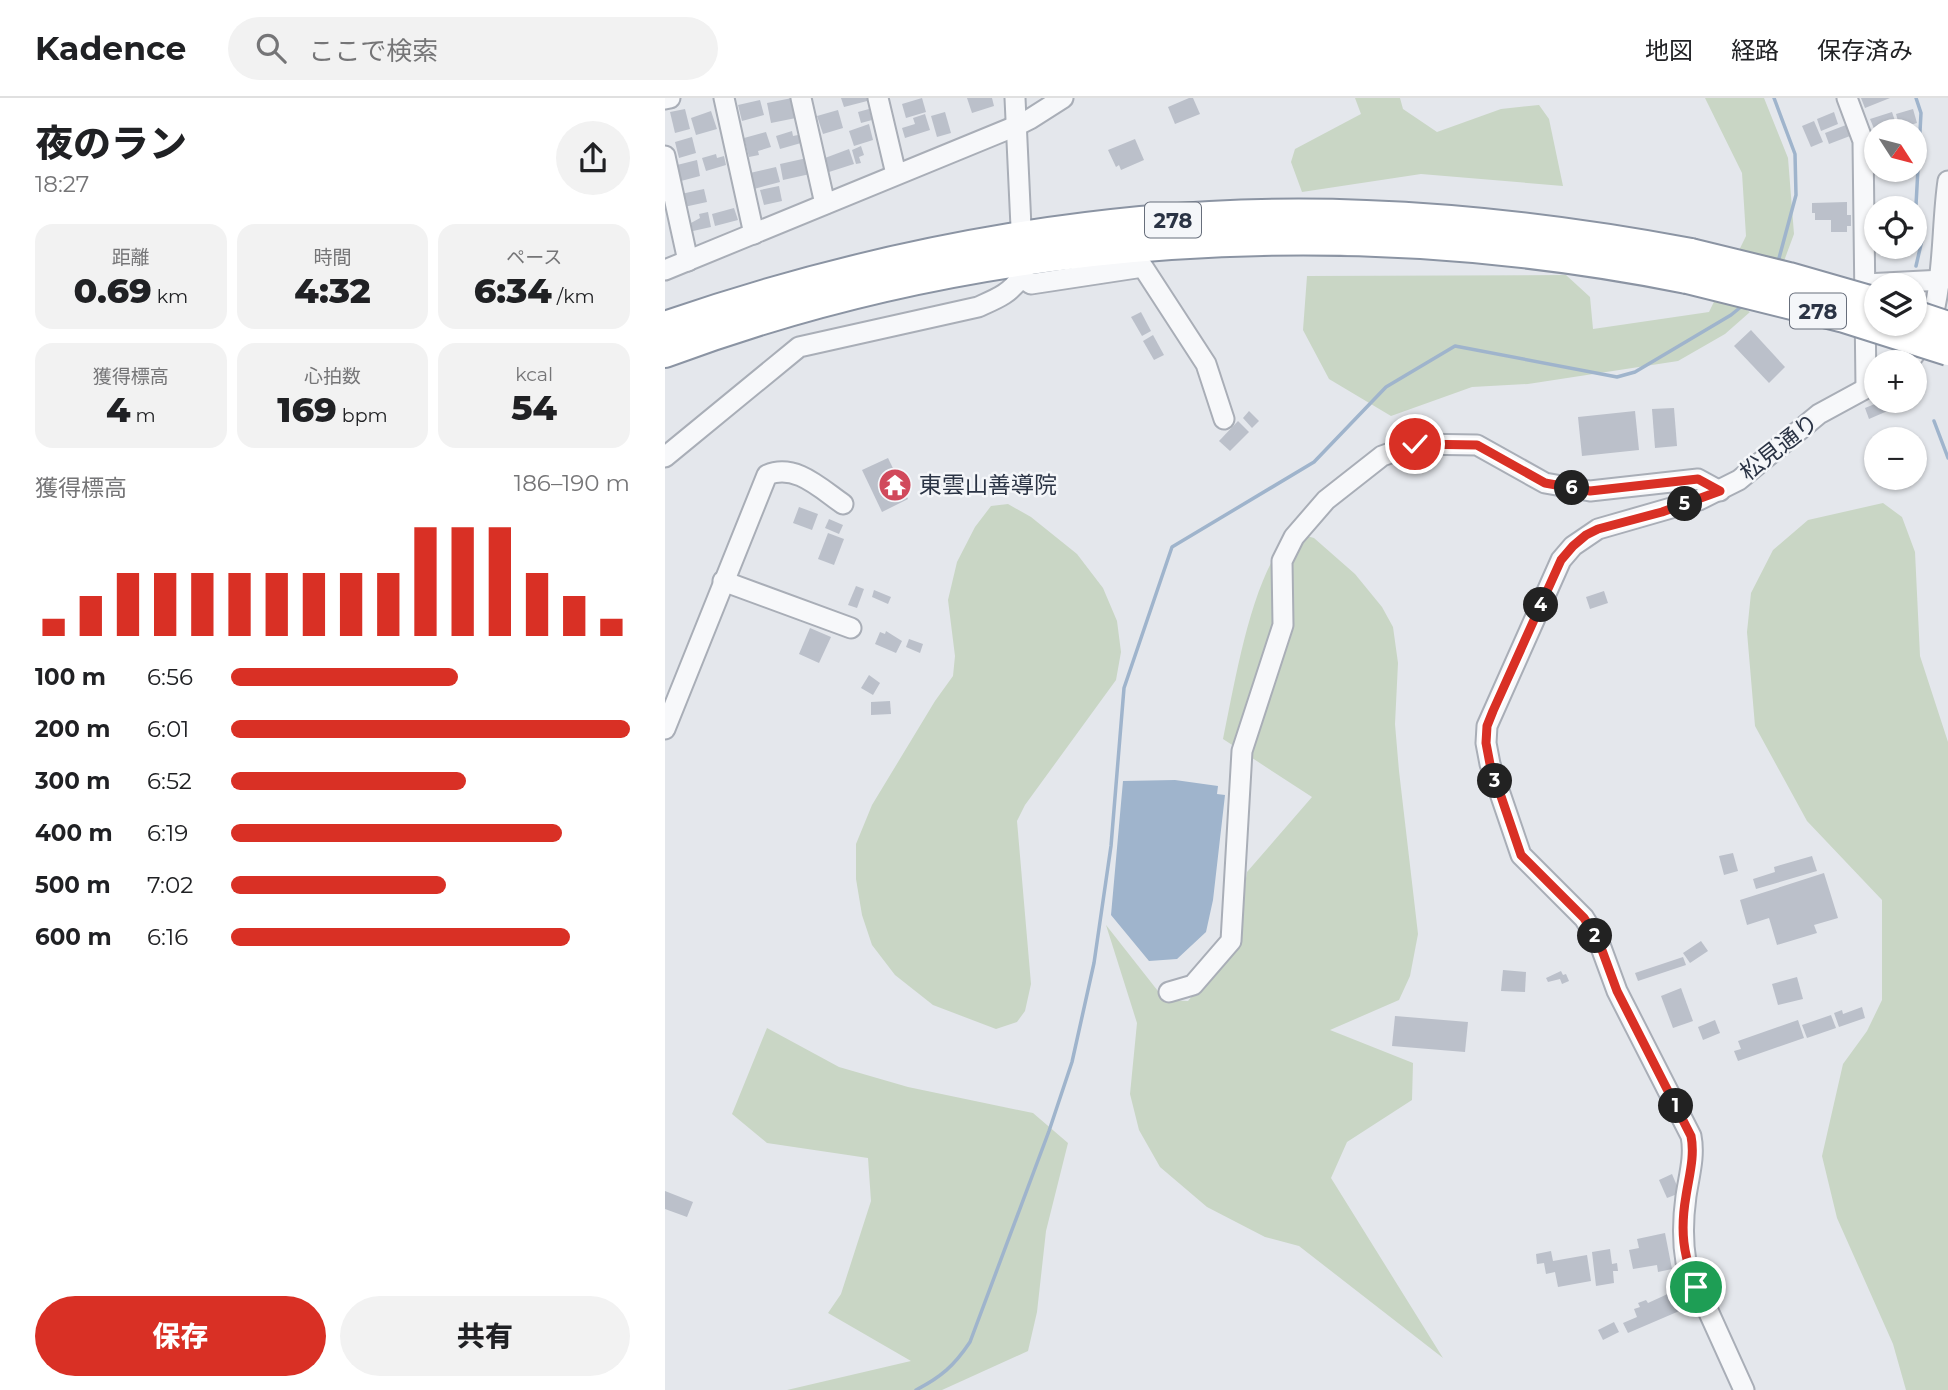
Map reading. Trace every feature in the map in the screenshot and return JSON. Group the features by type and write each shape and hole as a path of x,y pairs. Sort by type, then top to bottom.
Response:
{"highway":[{"name":"278","path":"665,326 758,295 856,269 964,246 1055,231 1137,222 1249,215 1363,215 1484,222 1626,241 1689,266 1948,351"},
{"name":"278","path":"665,353 765,319 861,292 969,270 1141,247 1249,240 1375,241 1468,246 1789,277 1864,292"},
{"path":"1927,319 1948,326"}],"street":[{"path":"724,98 754,234"},
{"path":"801,98 825,204"},
{"path":"878,98 896,174"},
{"path":"1015,98 1021,227"},
{"path":"665,270 1016,126 1063,98"},
{"path":"1847,98 1863,141 1869,273"},
{"path":"665,156 688,261"},
{"path":"1921,350 1936,326 1944,299 1948,181"},
{"path":"665,457 799,347 978,307 1004,296 1015,287 1021,277 1031,284 1143,267 1206,364 1224,419"},
{"path":"1927,283 1943,280"},
{"name":"松見通り","path":"1744,1390 1686,1262 1682,1243 1694,1150 1691,1136 1617,991 1599,942 1584,918 1521,855 1501,801 1486,743 1487,726 1561,560 1573,546 1598,529 1662,512 1720,491 1739,480 1819,414 1864,389"},
{"path":"1169,992 1193,985 1231,941 1242,751 1283,625 1282,561 1294,537 1326,500 1382,456 1415,444 1477,445 1545,483 1590,491 1698,479 1720,491"},
{"path":"665,729 767,475 778,470 800,475 843,504"},
{"path":"723,581 851,628"}],"green space":[{"path":"1355,98 1400,98 1403,109 1437,132 1501,109 1539,105 1549,119 1563,186 1421,174 1302,192 1291,162 1295,149 1361,114"},
{"path":"1705,98 1764,98 1788,158 1794,234 1784,261 1749,255 1732,302 1750,312 1725,334 1678,361 1528,384 1472,387 1391,416 1329,379 1303,330 1307,276 1566,275 1590,297 1593,329 1709,312 1746,236 1742,173"},
{"path":"1883,503 1902,517 1915,552 1920,656 1948,742 1948,1390 1906,1390 1893,1344 1837,1218 1822,1156 1843,1064 1867,1031 1882,1000 1882,900 1807,821 1755,726 1747,632 1751,593 1773,550 1808,520"},
{"path":"1008,504 1031,517 1077,554 1103,588 1117,621 1121,652 1116,680 1025,805 1017,821 1031,984 1025,1011 1017,1022 996,1029 933,1005 895,975 872,945 862,915 856,879 856,844 872,805 953,676 955,656 948,600 957,562 975,527 991,506"},
{"path":"1293,532 1314,538 1355,574 1382,607 1393,627 1398,663 1395,724 1418,934 1410,976 1399,1000 1330,1030 1413,1063 1412,1100 1347,1142 1331,1178 1443,1358 1299,1246 1265,1237 1207,1207 1160,1167 1139,1130 1130,1094 1137,1023 1106,925 1165,1000 1188,1001 1236,944 1247,872 1312,797 1223,739 1256,599 1266,572"},
{"path":"767,1028 839,1067 908,1087 1033,1113 1068,1143 1046,1231 1037,1312 1028,1351 942,1390 787,1390 911,1361 828,1313 841,1294 871,1201 868,1158 767,1143 732,1114"}],"water":[{"path":"1175,780 1218,786 1217,794 1225,795 1213,900 1206,932 1177,959 1149,961 1111,915 1123,781"}],"building":[{"path":"792,98 796,118 771,123 767,103"},
{"path":"841,98 871,98 871,100 844,107"},
{"path":"922,98 926,112 906,118 902,104"},
{"path":"967,98 992,98 994,106 972,113"},
{"path":"1193,98 1200,114 1175,124 1168,107"},
{"path":"1861,98 1890,98 1865,108"},
{"path":"760,100 764,115 742,121 738,105"},
{"path":"685,109 690,129 675,133 670,112"},
{"path":"869,109 872,120 861,123 858,112"},
{"path":"1913,109 1916,119 1897,119 1896,114"},
{"path":"838,110 843,128 823,134 817,116"},
{"path":"711,111 717,129 696,135 691,118"},
{"path":"945,112 951,133 937,137 931,116"},
{"path":"1834,112 1838,124 1821,131 1817,119"},
{"path":"1892,112 1894,119 1870,119"},
{"path":"925,114 930,130 905,138 902,128 915,124 913,118"},
{"path":"1814,121 1823,142 1811,147 1802,126"},
{"path":"869,124 873,140 854,146 849,131"},
{"path":"1846,125 1850,136 1829,144 1825,133"},
{"path":"792,131 793,136 798,135 801,143 780,149 776,136"},
{"path":"766,132 771,147 758,151 759,155 749,157 744,138"},
{"path":"692,137 696,153 679,158 675,142"},
{"path":"1135,139 1144,160 1121,170 1119,165 1116,167 1108,150"},
{"path":"861,146 864,155 859,157 861,163 856,164 852,150"},
{"path":"849,149 854,164 829,172 825,158"},
{"path":"716,154 717,158 724,156 726,165 706,171 702,158"},
{"path":"807,158 810,174 783,180 780,164"},
{"path":"697,160 700,176 681,181 677,165"},
{"path":"776,167 780,182 754,189 750,173"},
{"path":"779,186 782,201 764,205 760,190"},
{"path":"704,189 707,202 684,207 681,194"},
{"path":"1847,202 1847,215 1851,215 1851,226 1847,226 1847,232 1831,232 1831,220 1815,220 1812,203"},
{"path":"734,208 738,220 715,226 712,214"},
{"path":"708,212 711,227 693,231 691,223 700,218 699,214"},
{"path":"1141,312 1151,331 1142,336 1131,317"},
{"path":"1751,330 1785,367 1769,383 1734,346"},
{"path":"1153,335 1164,355 1154,360 1143,341"},
{"path":"1674,408 1677,446 1655,448 1652,409"},
{"path":"1249,411 1259,421 1252,428 1243,418"},
{"path":"1635,411 1639,450 1582,456 1578,417"},
{"path":"1867,413 1883,413 1869,419"},
{"path":"1238,421 1249,432 1230,451 1219,441"},
{"path":"888,458 908,499 882,512 862,470"},
{"path":"799,507 818,514 812,530 793,523"},
{"path":"829,519 843,525 839,534 825,528"},
{"path":"828,533 844,539 834,565 818,559"},
{"path":"856,586 864,589 857,608 848,605"},
{"path":"874,590 891,597 888,604 872,597"},
{"path":"1604,591 1608,603 1590,609 1586,597"},
{"path":"810,628 831,637 819,663 799,654"},
{"path":"886,631 902,641 896,653 875,644 880,632 885,634"},
{"path":"909,639 923,644 920,653 906,647"},
{"path":"869,675 880,683 873,695 861,688"},
{"path":"890,701 891,714 871,715 871,702"},
{"path":"1733,853 1738,871 1724,875 1719,856"},
{"path":"1812,856 1817,871 1756,889 1753,879 1775,872 1774,867"},
{"path":"1824,873 1838,918 1814,925 1817,933 1777,945 1769,918 1747,925 1740,900"},
{"path":"1701,941 1708,951 1690,963 1683,953"},
{"path":"1683,957 1686,965 1638,981 1635,973"},
{"path":"1503,970 1526,972 1525,992 1501,991"},
{"path":"1561,971 1569,981 1562,984 1560,979 1548,982 1546,978"},
{"path":"1797,977 1803,999 1778,1005 1772,984"},
{"path":"1681,988 1693,1021 1673,1028 1661,996"},
{"path":"1862,1007 1865,1018 1839,1027 1834,1013 1842,1010 1843,1014"},
{"path":"1831,1015 1836,1028 1807,1038 1802,1025"},
{"path":"1395,1016 1468,1022 1465,1052 1392,1046"},
{"path":"1715,1020 1720,1033 1703,1040 1698,1027"},
{"path":"1798,1020 1804,1038 1738,1061 1734,1051 1741,1049 1738,1041"},
{"path":"1672,1174 1680,1193 1667,1198 1659,1180"},
{"path":"665,1191 693,1202 687,1217 665,1209"},
{"path":"1665,1233 1672,1269 1658,1272 1657,1265 1633,1269 1629,1250 1639,1248 1637,1239"},
{"path":"1610,1249 1612,1264 1617,1263 1618,1271 1613,1271 1614,1283 1596,1286 1592,1252"},
{"path":"1551,1251 1553,1261 1587,1255 1591,1281 1558,1287 1555,1272 1546,1274 1544,1263 1537,1264 1536,1254"},
{"path":"1683,1287 1691,1306 1628,1333 1623,1323 1637,1317 1634,1309 1640,1307 1638,1303 1646,1300 1648,1303"},
{"path":"1614,1322 1619,1332 1603,1340 1598,1330"}],"waterway":[{"path":"1774,98 1795,154 1796,195 1778,262"},
{"path":"1916,98 1921,113 1916,205 1922,240 1916,266"},
{"path":"916,1390 946,1370 970,1342 1072,1062 1094,963 1111,846 1124,688 1172,547 1314,462 1386,387 1455,346 1617,377 1635,372 1742,306"},
{"path":"1934,421 1948,458"}],"place":[{"name":"東雲山善導院","path":"895,485"}],"route":[{"path":"1415,444 1477,445 1545,483 1590,491 1698,479 1720,491 1662,512 1598,529 1573,546 1561,560 1493,711 1487,726 1486,743 1501,801 1521,855 1584,918 1599,942 1617,991 1691,1136 1694,1150 1685,1199 1682,1243 1696,1287"}]}
